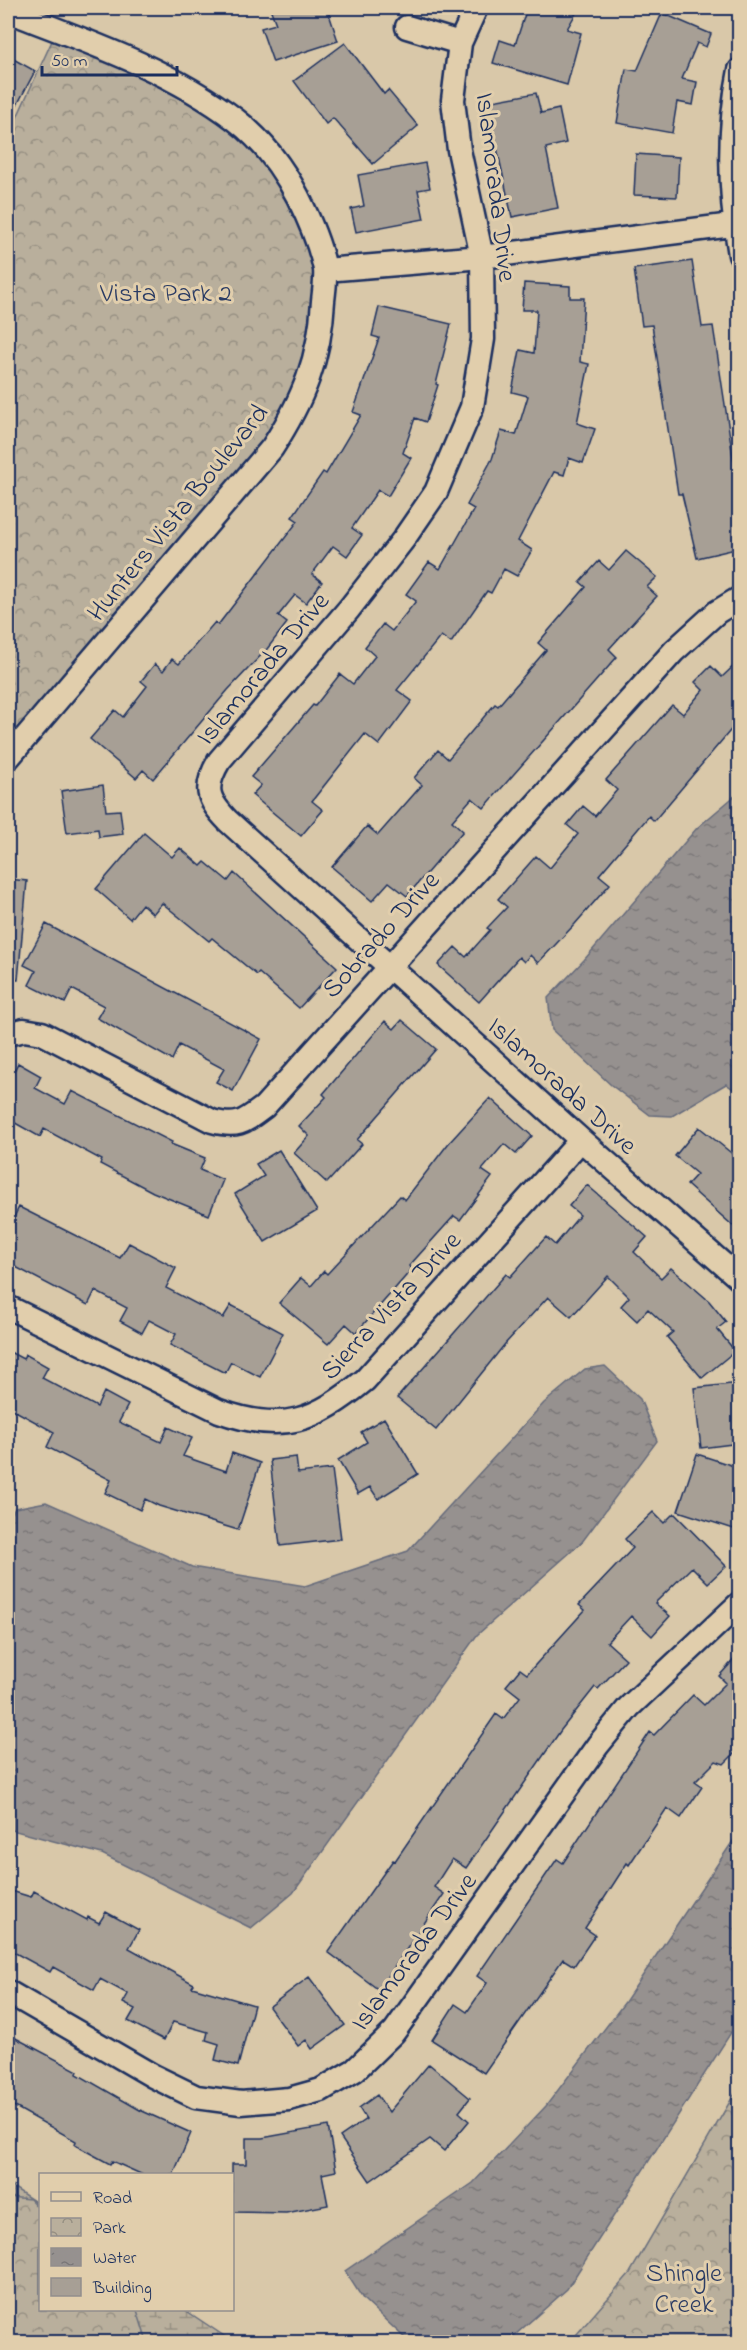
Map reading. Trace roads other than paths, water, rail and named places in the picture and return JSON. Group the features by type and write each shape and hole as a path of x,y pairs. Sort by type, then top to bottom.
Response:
{"street":[{"name":"Islamorada Drive","path":"476,8 460,43 453,100 459,150 482,257 483,339 472,406 436,492 404,540 349,609 219,761 208,779 209,795 214,807 388,967 580,1140 740,1279"},
{"name":"Hunters Vista Boulevard","path":"8,11 120,55 186,88 238,122 269,152 294,189 307,217 325,270 322,330 309,380 290,421 272,448 10,750"},
{"path":"407,27 460,43"},
{"path":"740,70 732,105 729,159 740,255"},
{"path":"325,270 482,257 737,224"},
{"name":"Sobrado Drive","path":"8,1034 24,1030 42,1033 212,1121 229,1126 244,1122 264,1107 674,651 717,612 740,598"},
{"name":"Sierra Vista Drive","path":"8,1307 219,1411 246,1420 272,1423 304,1418 335,1405 365,1380 580,1140"},
{"name":"Islamorada Drive","path":"8,1992 153,2076 196,2097 241,2103 289,2100 321,2090 356,2070 394,2032 598,1745 629,1707 740,1604"}],"water":[{"path":"737,794 740,795 739,1093 726,1084 672,1116 650,1115 611,1085 552,1030 548,998 584,960 697,828"},
{"path":"605,1366 640,1399 657,1441 582,1542 477,1635 293,1893 251,1928 102,1854 8,1829 8,1522 15,1508 46,1502 192,1567 305,1586 408,1551 544,1403 585,1369"},
{"path":"739,1832 739,2020 567,2289 507,2342 409,2342 363,2299 345,2271 473,2183 546,2106 625,2002"}],"park label":[{"name":"Vista Park 2","path":"166,292"},
{"name":"Shingle Creek","path":"684,2288"}]}
